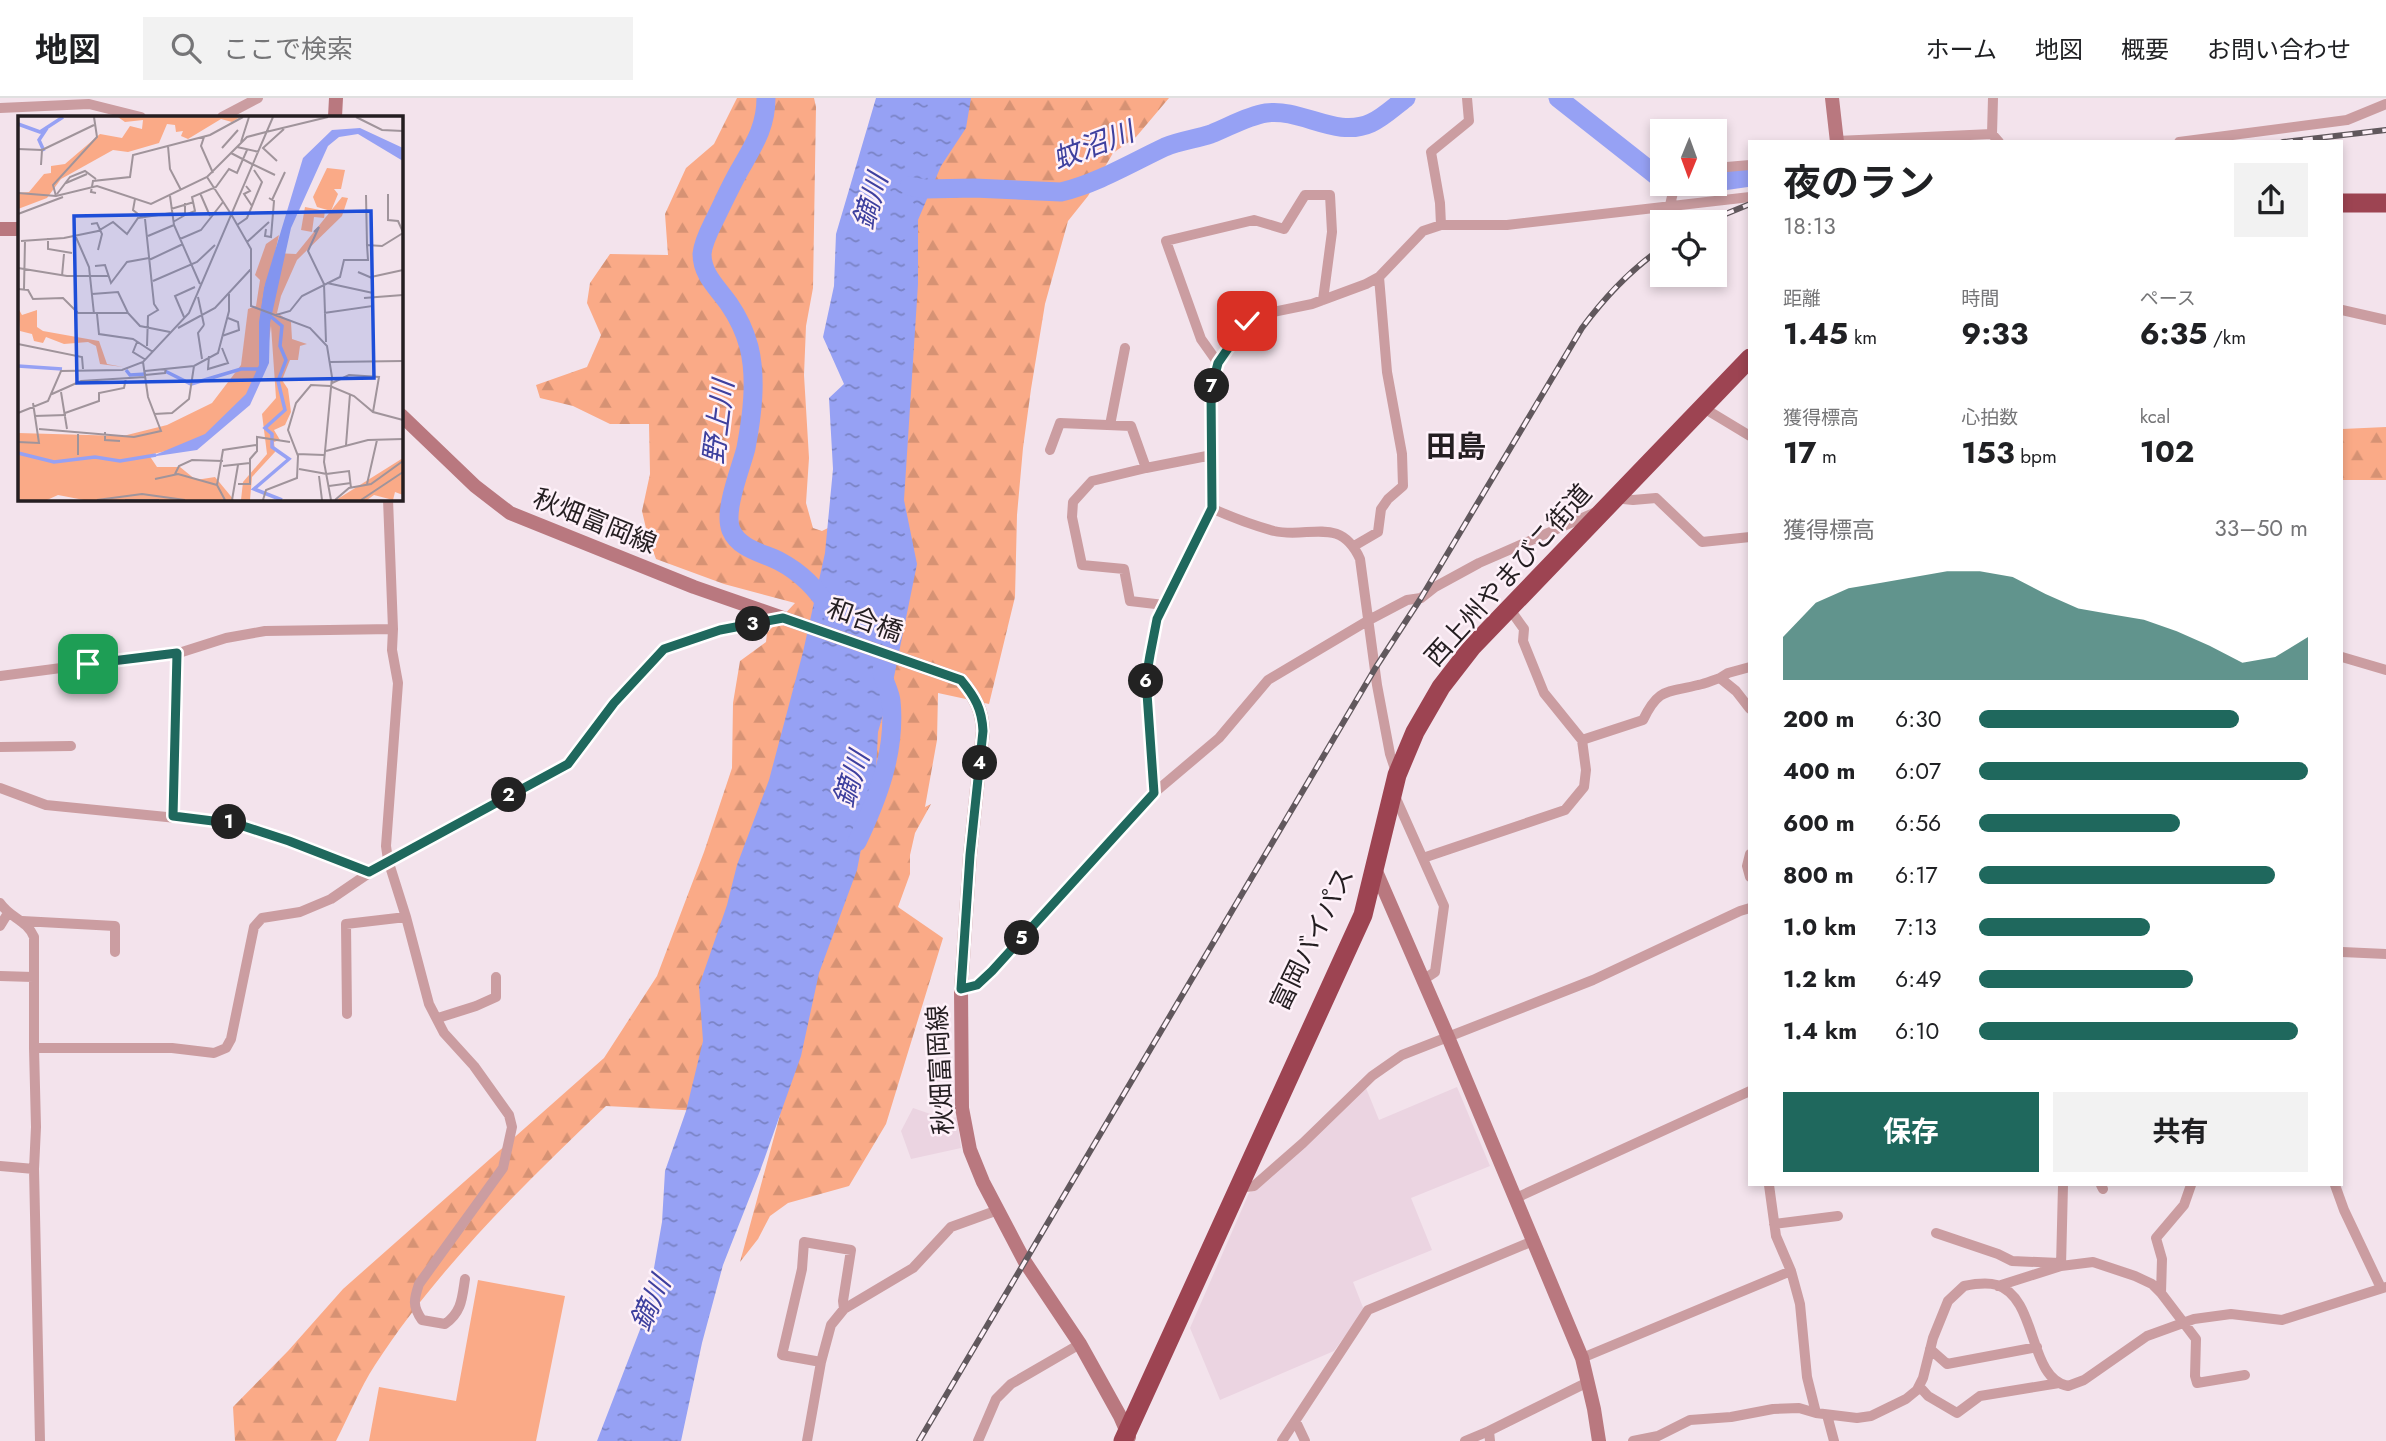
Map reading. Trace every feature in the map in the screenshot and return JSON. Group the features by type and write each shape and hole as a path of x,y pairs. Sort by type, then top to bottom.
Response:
{"highway":[{"path":"2343,203 2386,203"},
{"name":"西上州やまびこ街道","path":"1375,869 1395,784 1415,732 1441,687 1472,647 1748,360"},
{"name":"富岡バイパス","path":"1122,1434 1363,915 1375,869"},
{"name":"富岡バイパス","path":"1122,1434 1345,923 1375,869"}],"main road":[{"path":"335,116 336,98"},
{"path":"1832,98 1837,140"},
{"path":"0,229 18,229"},
{"name":"秋畑富岡線","path":"402,416 475,486 510,513 694,587 800,623"},
{"name":"和合橋","path":"800,623 913,663"},
{"name":"秋畑富岡線","path":"913,663 961,680 975,696 982,713 983,731 970,855 961,989 962,1108 970,1150 1025,1262 1080,1344 1122,1434"},
{"path":"1375,869 1582,1358 1599,1441"}],"street":[{"path":"224,116 258,98"},
{"path":"1441,225 1431,152 1469,121 1467,98"},
{"path":"1890,140 1996,138 1993,98"},
{"path":"0,108 89,104 137,116"},
{"path":"2194,140 2347,120 2386,104"},
{"path":"1727,167 1748,165"},
{"path":"1218,363 1201,339 1166,241 1254,220 1284,229 1305,195 1331,195 1332,232 1323,300"},
{"path":"1671,201 1672,196"},
{"path":"1154,793 1146,679 1157,619 1212,508 1211,390 1218,363 1247,321 1268,313 1323,300 1366,284 1379,277 1423,231 1441,225 1507,225 1671,201 1748,197"},
{"path":"1354,546 1378,532 1381,509 1403,486 1402,454 1387,372 1379,277"},
{"path":"2343,310 2386,320"},
{"path":"1110,425 1125,348"},
{"path":"1702,407 1748,435"},
{"path":"1050,450 1060,423 1131,426 1146,468"},
{"path":"1164,605 1130,601 1124,569 1082,565 1072,517 1073,502 1092,481 1212,455"},
{"path":"961,989 977,985 992,971 1154,793 1219,737 1268,680 1369,620 1407,600 1421,598 1479,563 1609,504 1656,498 1702,542 1748,537"},
{"path":"388,500 392,650 398,682 386,846 388,860 429,1004 444,1032 474,1066 509,1115 512,1127 503,1168 419,1284 413,1301 422,1320 445,1324 454,1318 461,1305 465,1279"},
{"path":"1212,508 1277,532 1334,532 1354,546 1360,559 1377,685 1395,784 1444,906 1435,972 1423,980"},
{"path":"1423,858 1565,810 1584,787 1586,770 1582,740 1544,693 1523,641 1524,629 1509,608"},
{"path":"34,1048 172,1048 214,1053 226,1048 231,1040 254,927 262,918 300,912 331,899 388,860 568,764 614,703 664,649 720,630 783,618"},
{"path":"0,676 177,653 226,638 265,631 393,629"},
{"path":"173,816 177,653"},
{"path":"2343,657 2386,670"},
{"path":"1582,740 1643,720 1651,704 1665,692 1679,687 1697,686 1748,668"},
{"path":"1720,678 1736,691 1748,706"},
{"path":"0,747 71,746"},
{"path":"0,788 46,805 237,824 369,872"},
{"path":"0,903 8,913 30,928 34,937 34,1169 40,1441"},
{"path":"1238,1188 1254,1186 1372,1076 1402,1055 1593,980 1748,909"},
{"path":"0,926 8,913"},
{"path":"347,1014 345,924 406,917"},
{"path":"22,921 115,926 115,952"},
{"path":"2343,952 2386,954"},
{"path":"0,976 33,977"},
{"path":"438,1018 496,998 496,977"},
{"path":"1516,1198 1748,1092"},
{"path":"0,1166 34,1169"},
{"path":"1769,1186 1776,1236 1791,1271 1800,1304 1807,1377 1834,1441"},
{"path":"2061,1265 2063,1186"},
{"path":"2161,1293 2162,1259 2156,1238 2184,1205 2191,1186"},
{"path":"1919,1386 1928,1396 1957,1413 1980,1396 2059,1383 2068,1386 2084,1380 2147,1336 2193,1319 2231,1314 2283,1320 2384,1287 2334,1186"},
{"path":"807,1441 821,1362 831,1325 845,1309 913,1268 951,1227 998,1210"},
{"path":"1774,1224 1838,1216"},
{"path":"1936,1233 1998,1254 2034,1274"},
{"path":"1282,1441 1368,1310 1533,1241"},
{"path":"821,1362 782,1355 802,1269 804,1242 851,1250 843,1301 845,1309"},
{"path":"2012,1261 2061,1265 2093,1262 2152,1284 2196,1339 2197,1383 2245,1375"},
{"path":"1633,1441 1658,1436 1690,1420 1731,1418 1773,1409 1799,1408 1857,1419 1871,1416 1906,1399 1919,1386 1948,1301 1955,1292 1964,1286 1998,1286 2061,1265"},
{"path":"1582,1358 1791,1271"},
{"path":"1998,1286 2008,1291 2015,1299 2044,1366 2059,1383"},
{"path":"978,1441 996,1399 1011,1384 1080,1344"},
{"path":"1930,1349 1947,1364 2037,1347"},
{"path":"1465,1441 1490,1436 1588,1382"},
{"path":"1296,1422 1305,1441"}],"shaded area":[{"path":"1457,1087 1490,1166 1411,1198 1432,1250 1353,1282 1364,1310 1334,1351 1220,1400 1190,1328 1249,1193 1366,1088 1379,1120"},
{"path":"913,1108 945,1119 957,1117 961,1148 911,1159 901,1131"}],"green space":[{"path":"737,98 814,98 816,107 813,288 806,326 804,375 809,458 806,503 813,528 822,531 830,527 948,98 1169,98 1136,137 1113,153 1088,196 1068,221 1045,304 1023,448 1017,515 1015,597 989,704 938,693 937,740 925,807 931,804 915,833 910,855 910,874 898,907 943,938 886,1124 849,1186 788,1203 770,1216 758,1239 740,1262 780,1115 606,1106 513,1197 426,1295 370,1374 336,1441 235,1441 233,1407 343,1289 604,1058 657,976 704,852 732,768 733,703 740,661 766,642 767,633 795,603 724,584 656,559 642,511 650,474 649,424 610,424 573,406 540,398 536,385 587,367 601,335 587,303 590,283 610,254 668,255 665,214 686,168 714,144"},
{"path":"2386,427 2386,480 2343,480 2343,429"},
{"path":"478,1280 565,1296 536,1441 369,1441 379,1387 456,1401"}],"water":[{"path":"876,98 971,98 966,128 941,166 918,220 918,284 904,500 917,564 894,677 878,732 876,771 857,870 819,973 801,1056 723,1265 702,1343 681,1441 597,1441 646,1314 662,1222 665,1171 686,1111 703,1041 699,986 727,905 737,865 769,780 803,652 825,553 833,469 829,398 844,384 823,337 834,286 836,234"}],"waterway":[{"name":"野上川","path":"766,98 764,119 758,136 709,231 702,254 708,275 743,330 753,372 748,436 731,501 729,522 731,530 740,542 795,571 815,590 831,612"},
{"name":"蚊沼川","path":"909,186 926,189 1061,192 1101,178 1165,147 1211,134 1259,114 1279,113 1332,126 1358,127 1376,121 1406,98"},
{"name":"蚊沼川","path":"1558,98 1650,171"},
{"name":"蚊沼川","path":"1727,180 1748,177"},
{"name":"鏑川","path":"857,842 884,774 891,738 891,701 882,670"}],"railway":[{"path":"2300,140 2386,130"},
{"path":"1727,213 1748,205"},
{"path":"919,1441 1376,667 1421,598 1582,328 1619,285 1650,257"}],"district":[{"name":"田島","path":"1456,447"}],"route":[{"path":"88,664 177,653 173,816 237,824 369,872 568,764 614,703 664,649 720,630 783,618 961,680 975,696 982,713 983,731 970,855 961,989 977,985 1154,793 1146,679 1157,619 1212,508 1211,390 1218,363 1247,321"}]}
